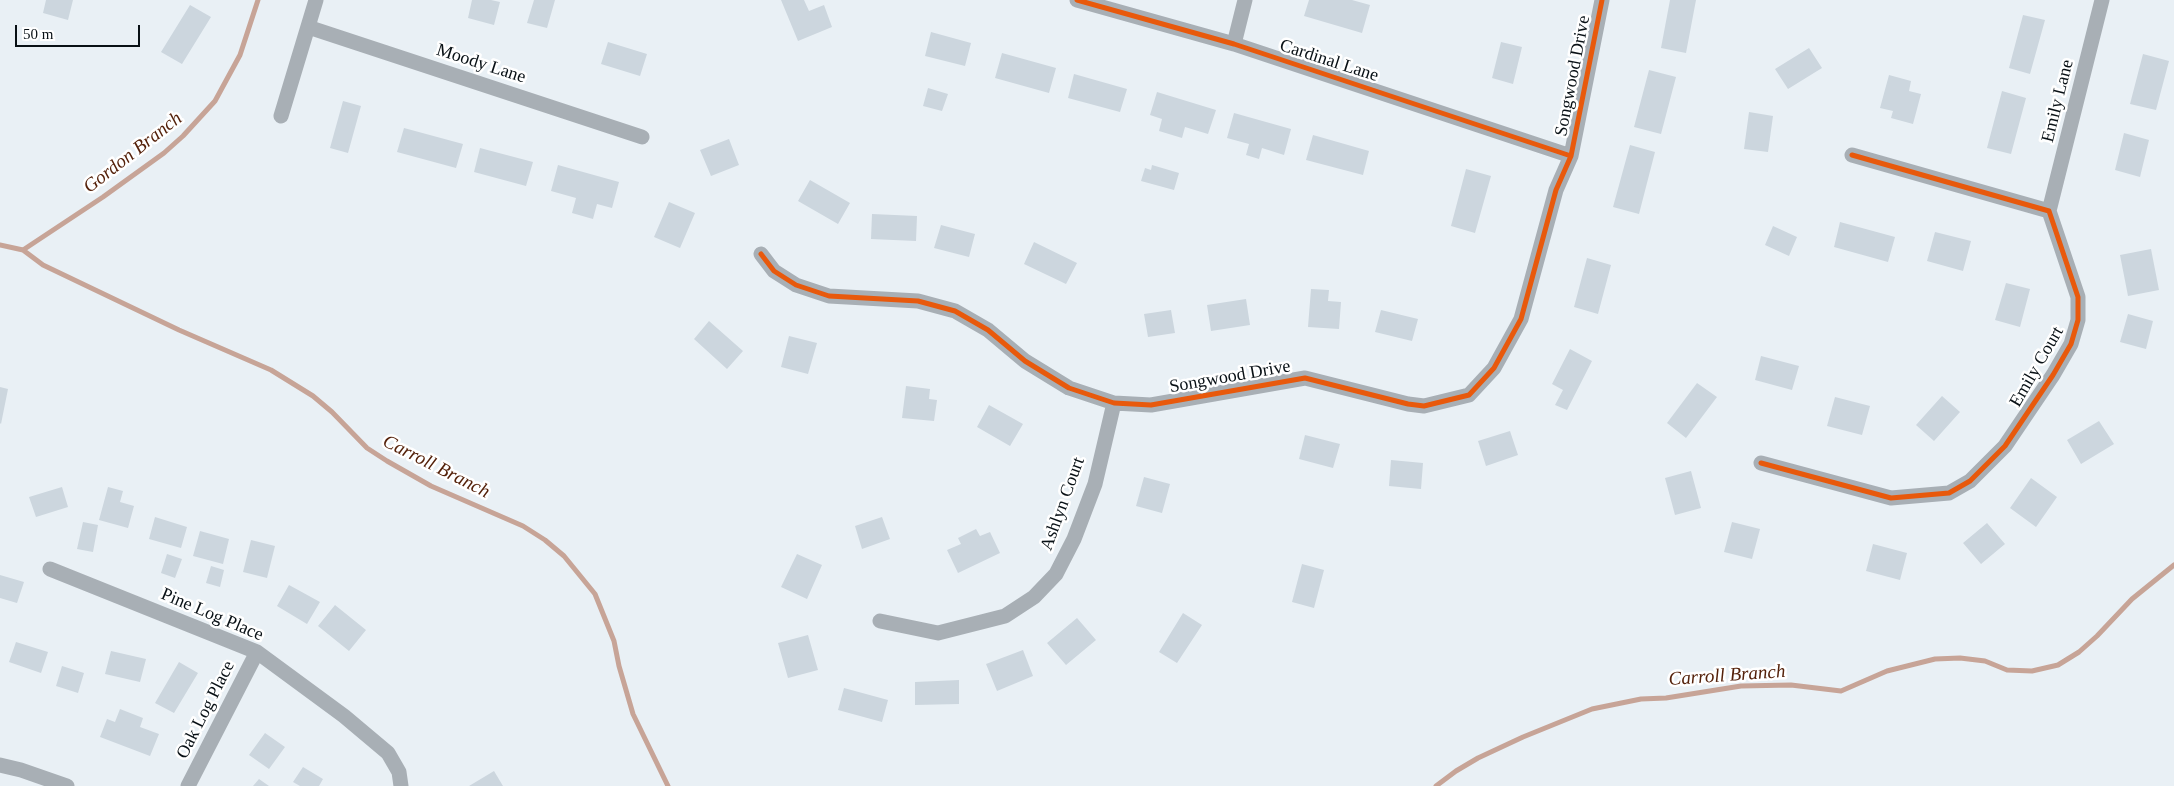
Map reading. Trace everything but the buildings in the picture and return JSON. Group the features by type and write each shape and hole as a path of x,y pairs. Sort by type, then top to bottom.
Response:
{"street":[{"path":"281,116 316,0"},
{"name":"Cardinal Lane","path":"1077,0 1234,44 1571,156"},
{"path":"1234,44 1245,0"},
{"name":"Songwood Drive","path":"761,254 774,271 796,285 829,296 918,301 955,311 988,330 1025,361 1069,388 1114,403 1151,406 1305,378 1408,404 1424,406 1469,395 1494,368 1521,319 1556,190 1571,156 1602,0"},
{"name":"Emily Lane","path":"2049,211 2102,0"},
{"name":"Moody Lane","path":"308,27 642,137"},
{"path":"1852,155 2049,211"},
{"name":"Emily Court","path":"1761,463 1891,498 1949,493 1976,476 2006,446 2053,375 2070,344 2078,320 2078,298 2049,211"},
{"name":"Ashlyn Court","path":"880,620 938,633 1005,616 1034,597 1056,574 1074,539 1095,484 1114,403"},
{"name":"Pine Log Place","path":"50,569 257,652 344,716 388,753 399,772 401,786"},
{"name":"Oak Log Place","path":"188,786 257,652"},
{"path":"0,765 62,785"}],"waterway":[{"name":"Gordon Branch","path":"23,250 103,197 164,153 183,136 215,101 240,55 258,0"},
{"name":"Carroll Branch","path":"0,245 23,250 43,265 179,330 271,370 313,396 332,412 367,448 387,461 431,486 523,526 545,540 564,556 595,594 614,641 633,714 668,786"},
{"name":"Carroll Branch","path":"1436,786 1478,758 1523,737 1592,709 1641,699 1666,698 1741,686 1791,685 1841,691 1887,671 1935,659 1960,658 1985,661 2007,670 2032,671 2058,665 2079,652 2132,599 2174,565"}],"cycle path":[{"path":"1077,0 1234,44 1571,156"},
{"path":"761,254 774,271 796,285 829,296 918,301 955,311 988,330 1025,361 1069,388 1114,403 1151,405 1305,378 1408,404 1424,406 1469,395 1494,368 1521,319 1556,190 1571,156 1602,0"},
{"path":"1761,463 1891,498 1949,493 1970,481 2005,446 2053,375 2071,344 2078,320 2078,297 2049,211 1852,155"}]}
